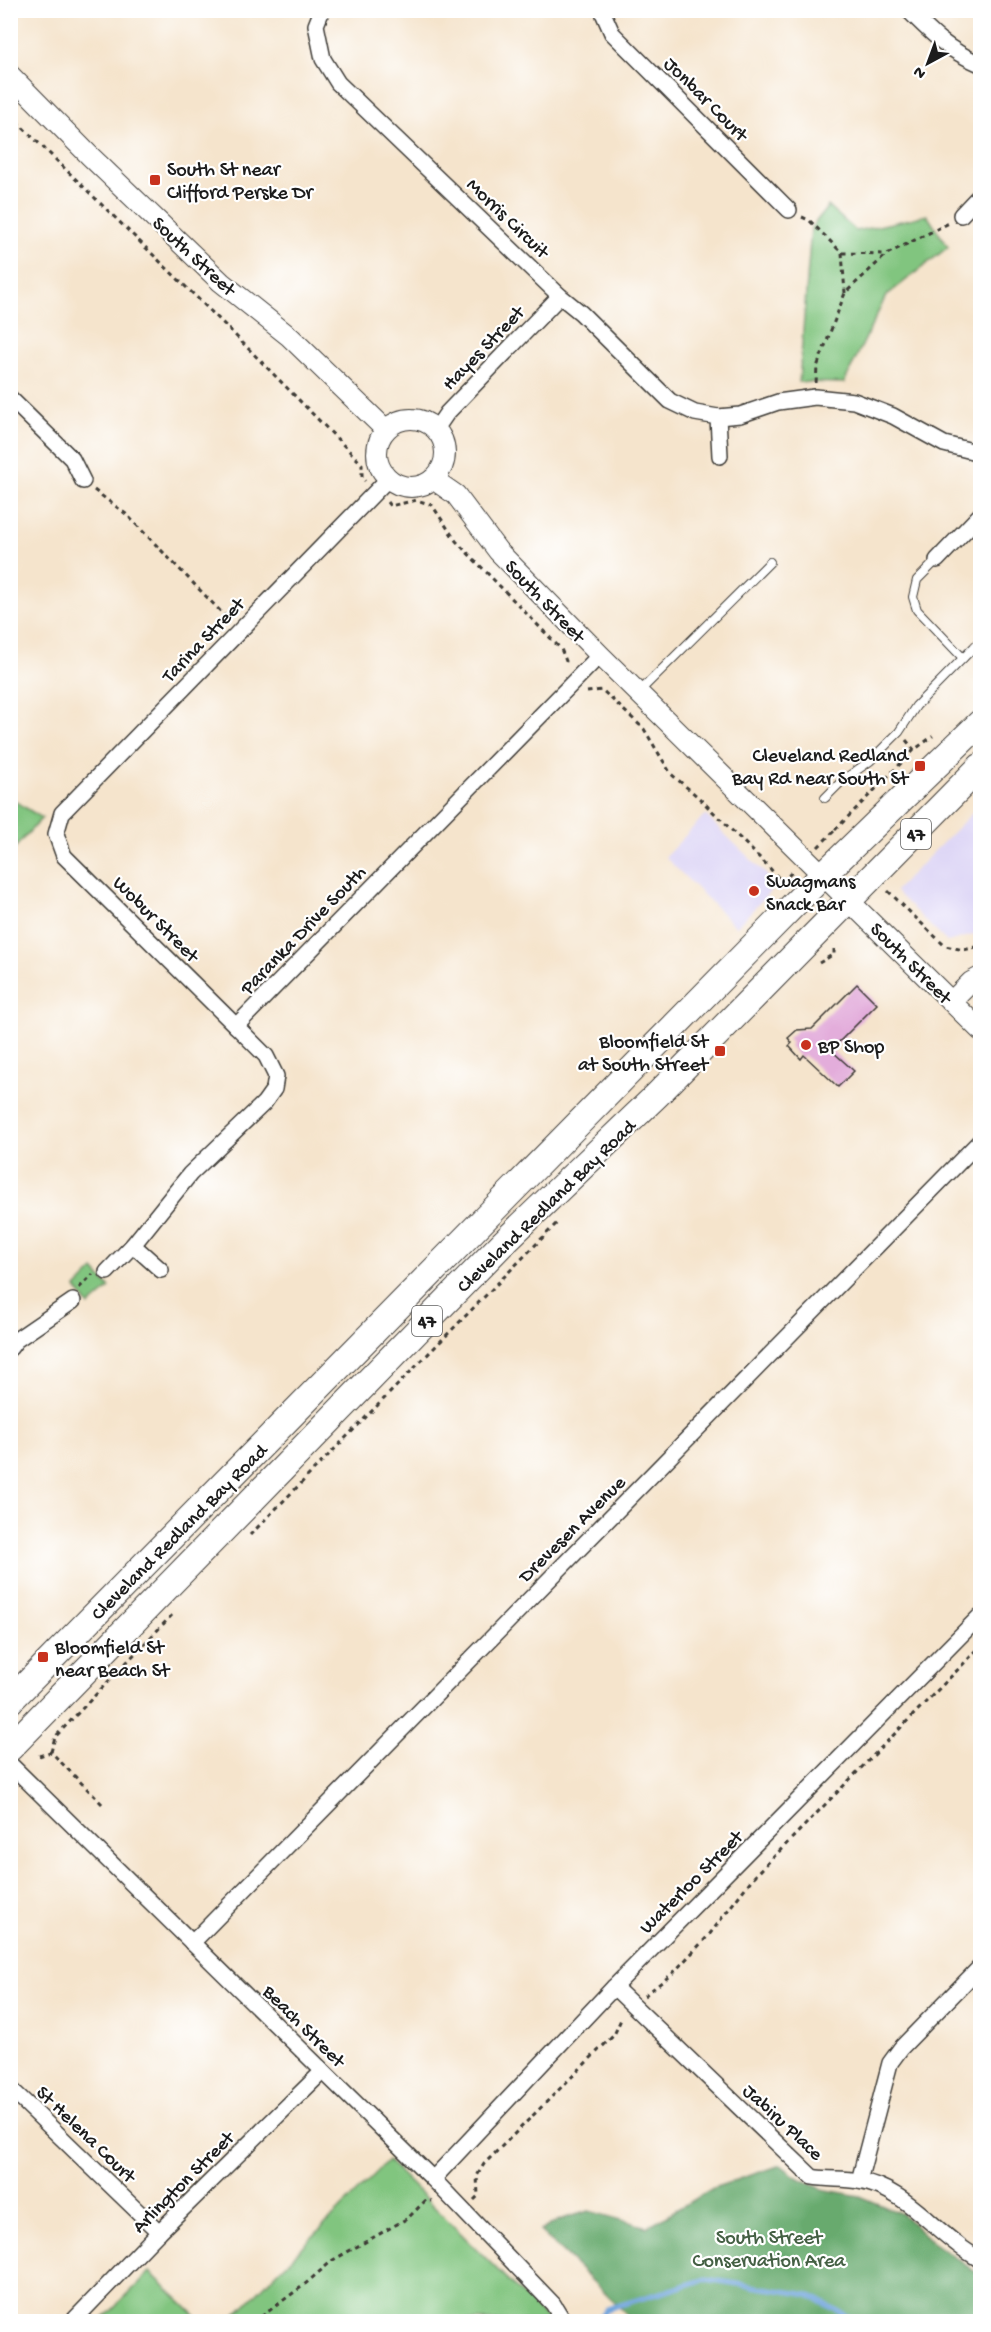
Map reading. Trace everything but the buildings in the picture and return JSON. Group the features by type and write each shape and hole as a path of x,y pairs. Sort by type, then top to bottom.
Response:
{"highway":[{"name":"Cleveland Redland Bay Road","path":"10,1701 824,874 981,723"},
{"name":"Cleveland Redland Bay Road","path":"10,1748 504,1242 657,1095 981,767"}],"street":[{"name":"Morris Circuit","path":"322,10 316,26 323,59 338,83 560,296 581,313 670,401 695,413 718,417 740,415 778,402 815,397 854,401 893,416 944,444 981,453"},
{"name":"Jonbar Court","path":"606,10 604,15 612,33 789,210"},
{"path":"908,10 936,38 956,53 981,64"},
{"name":"South Street","path":"10,75 221,282 290,338 385,429"},
{"path":"961,215 981,195"},
{"name":"Hayes Street","path":"436,429 447,413 560,296"},
{"path":"10,398 72,459 83,481"},
{"path":"718,417 720,456"},
{"path":"410,418 424,421 436,429 442,438 445,460 433,479 410,488 382,485 376,454 378,441 385,429 396,421 410,418"},
{"name":"South Street","path":"433,479 452,492 464,504 498,552 600,655 981,1030"},
{"name":"Tarina Street","path":"56,834 62,813 382,485"},
{"path":"937,560 981,515"},
{"name":"Paranka Drive South","path":"236,1026 600,655"},
{"name":"Wobur Street","path":"56,834 64,855 236,1026"},
{"path":"952,1001 971,982 981,977"},
{"path":"107,1272 133,1245 190,1174 264,1103 274,1089 276,1076 266,1056 236,1026"},
{"name":"Drevesen Avenue","path":"192,1943 981,1141"},
{"path":"133,1245 161,1270"},
{"path":"10,1348 16,1340 73,1301"},
{"name":"Waterloo Street","path":"433,2179 614,1988 981,1616"},
{"name":"Beach Street","path":"10,1764 433,2179 553,2304 564,2322"},
{"path":"859,2181 890,2063 901,2048 981,1967"},
{"name":"Jabiru Place","path":"614,1988 812,2177 859,2181 880,2187 903,2199 958,2246 981,2259"},
{"name":"Arlington Street","path":"72,2322 159,2232 322,2072"},
{"name":"St Helena Court","path":"11,2089 159,2232"}],"lane":[{"path":"937,560 917,580 913,597 917,610 963,658"},
{"path":"638,693 770,562"},
{"path":"825,798 843,780 870,761 899,732 916,706 977,644"}],"path":[{"path":"10,115 229,329 362,464 362,477 382,485 390,506 402,501 417,500 432,505 456,541 561,649 566,661 564,670 586,693 602,690 644,729 671,774 697,796 782,882 779,894"},
{"path":"789,210 809,220 842,254 845,293 817,367 815,397"},
{"path":"845,293 887,254 961,215"},
{"path":"842,254 887,254"},
{"path":"83,481 126,514 240,631"},
{"path":"835,830 914,750 942,730"},
{"path":"899,732 931,771"},
{"path":"889,891 945,946 964,950 981,946"},
{"path":"813,968 834,954 834,947"},
{"path":"250,1536 557,1223"},
{"path":"73,1301 75,1292 100,1267 103,1266 107,1272"},
{"path":"51,1752 55,1737 176,1611"},
{"path":"254,2322 333,2260 408,2218 426,2200 456,2203 474,2200 478,2196 477,2176 484,2164 614,2035 620,2020 633,2005 672,1974 710,1935 752,1879 981,1647"},
{"path":"39,1756 51,1752"},
{"path":"51,1752 104,1806"}],"shaded area":[{"path":"980,805 980,933 947,942 895,891"},
{"path":"705,815 767,875 770,892 736,927 665,857"}],"green space":[{"path":"828,206 856,231 927,215 948,247 886,296 844,383 799,382 811,228"},
{"path":"10,798 42,818 11,852 10,852"},
{"path":"94,1270 110,1288 89,1306 76,1288"},
{"path":"388,2161 549,2321 229,2321"},
{"name":"South Street Conservation Area","path":"781,2165 795,2176 822,2189 859,2196 902,2214 932,2242 980,2275 980,2321 634,2321 540,2231 559,2220 589,2211 647,2227 713,2188"},
{"path":"150,2272 201,2321 101,2321"}],"waterway":[{"path":"593,2322 607,2309 706,2279 809,2295 858,2322"}],"place":[{"name":"South St near Clifford Perske Dr","path":"155,180"},
{"name":"Cleveland Redland Bay Rd near South St","path":"920,766"},
{"name":"Swagmans Snack Bar","path":"754,891"},
{"name":"BP Shop","path":"806,1045"},
{"name":"Bloomfield St at South Street","path":"720,1051"},
{"name":"Bloomfield St near Beach St","path":"43,1657"}]}
